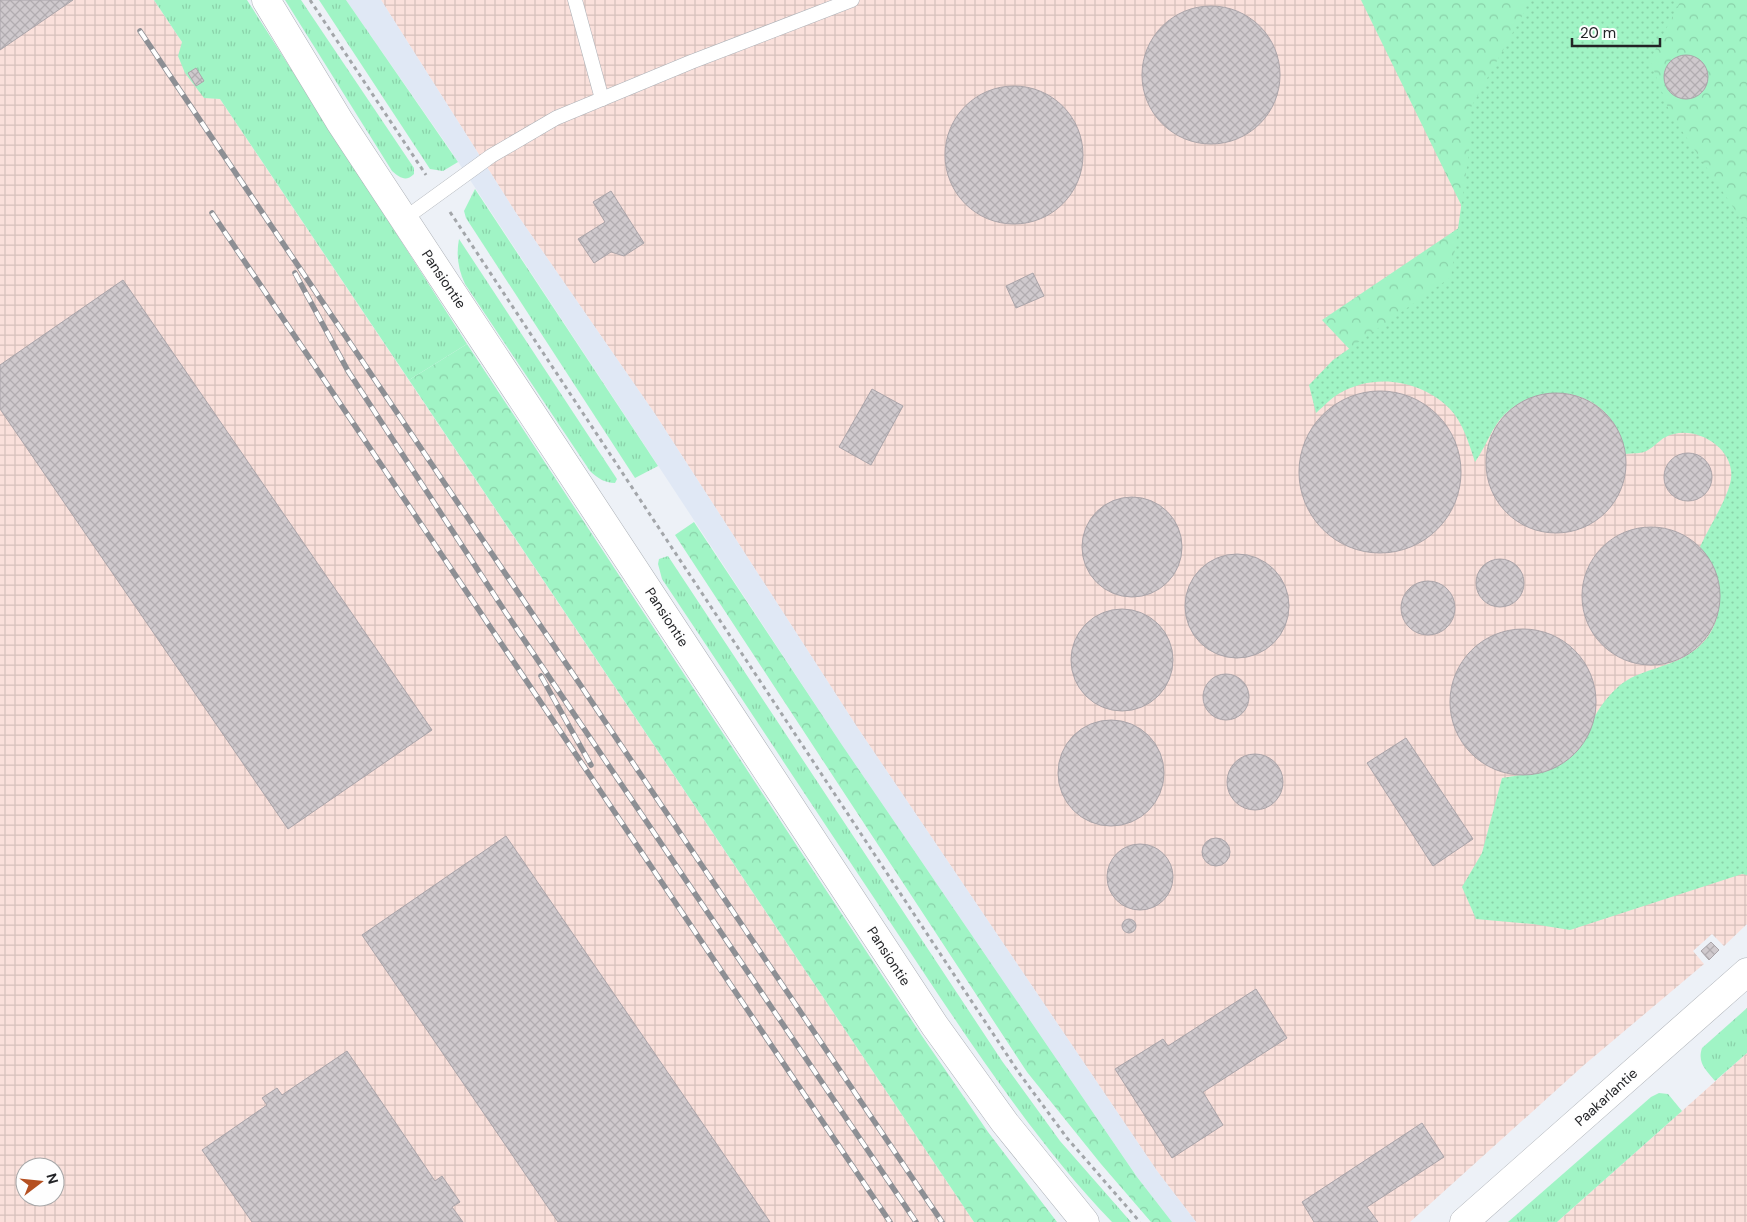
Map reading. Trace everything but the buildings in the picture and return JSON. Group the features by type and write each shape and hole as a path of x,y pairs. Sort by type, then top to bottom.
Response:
{"street":[{"name":"Pansiontie","path":"266,0 340,122 935,1026 1006,1122 1086,1222"},
{"name":"Paakarlantie","path":"1464,1222 1747,972"}],"lane":[{"path":"575,0 602,99"},
{"path":"404,219 491,156 556,118 852,0"}],"path":[{"path":"310,0 1019,1073 1068,1138 1140,1222"}],"shaded area":[{"path":"0,0 154,0 182,42 204,97 220,99 974,1222 0,1222"},
{"path":"346,0 381,0 516,213 655,414 857,727 1157,1171 1196,1222 1172,1222 1137,1177 842,745 447,145"},
{"path":"381,0 1732,0 1747,58 1747,924 1724,946 1712,934 1693,951 1704,964 1584,1065 1410,1222 1196,1222 1157,1171 857,727 655,414 516,213"},
{"path":"1747,1053 1747,1222 1557,1222 1682,1111"}],"green space":[{"path":"154,0 247,0 467,344 409,380 220,99 204,98 185,73 178,56 182,42"},
{"path":"285,0 301,0 414,168 414,174 408,178 403,178 392,171"},
{"path":"319,0 346,0 458,162 443,171 430,169"},
{"path":"1361,0 1747,0 1747,438 1695,382 1441,392 1369,370 1322,320 1469,221"},
{"path":"1526,0 1681,0 1650,60 1670,113 1747,228 1747,875 1742,874 1570,930 1533,924 1476,919 1462,887 1482,853 1502,778 1529,774 1563,763 1581,746 1597,713 1616,689 1639,674 1684,657 1698,647 1709,635 1716,621 1719,591 1716,575 1700,547 1730,484 1731,472 1729,462 1716,444 1695,434 1685,433 1666,437 1646,451 1625,454 1613,422 1602,410 1590,401 1561,393 1531,398 1518,404 1505,414 1496,424 1475,462 1465,434 1454,414 1437,398 1425,391 1397,382 1368,383 1340,393 1316,413 1309,385 1333,360 1451,277 1469,152 1470,109 1526,9"},
{"path":"475,189 658,466 635,478 466,218 464,211"},
{"path":"459,239 617,479 615,483 601,480 590,471 465,284 458,262"},
{"path":"467,344 922,1036 988,1132 1057,1222 974,1222 409,380"},
{"path":"694,522 842,745 1137,1177 1172,1222 1151,1222 1101,1164 1027,1072 675,535"},
{"path":"668,556 1002,1061 1060,1141 1131,1222 1112,1222 1082,1190 999,1083 868,890 662,579 658,564 659,559"},
{"path":"1747,1008 1747,1053 1715,1081 1702,1062 1702,1048"},
{"path":"1659,1093 1668,1094 1682,1111 1557,1222 1508,1222 1651,1097"}],"railway":[{"path":"140,31 942,1222"},
{"path":"212,213 890,1222"},
{"path":"295,273 348,371 506,613 916,1222"},
{"path":"541,676 591,765"}]}
